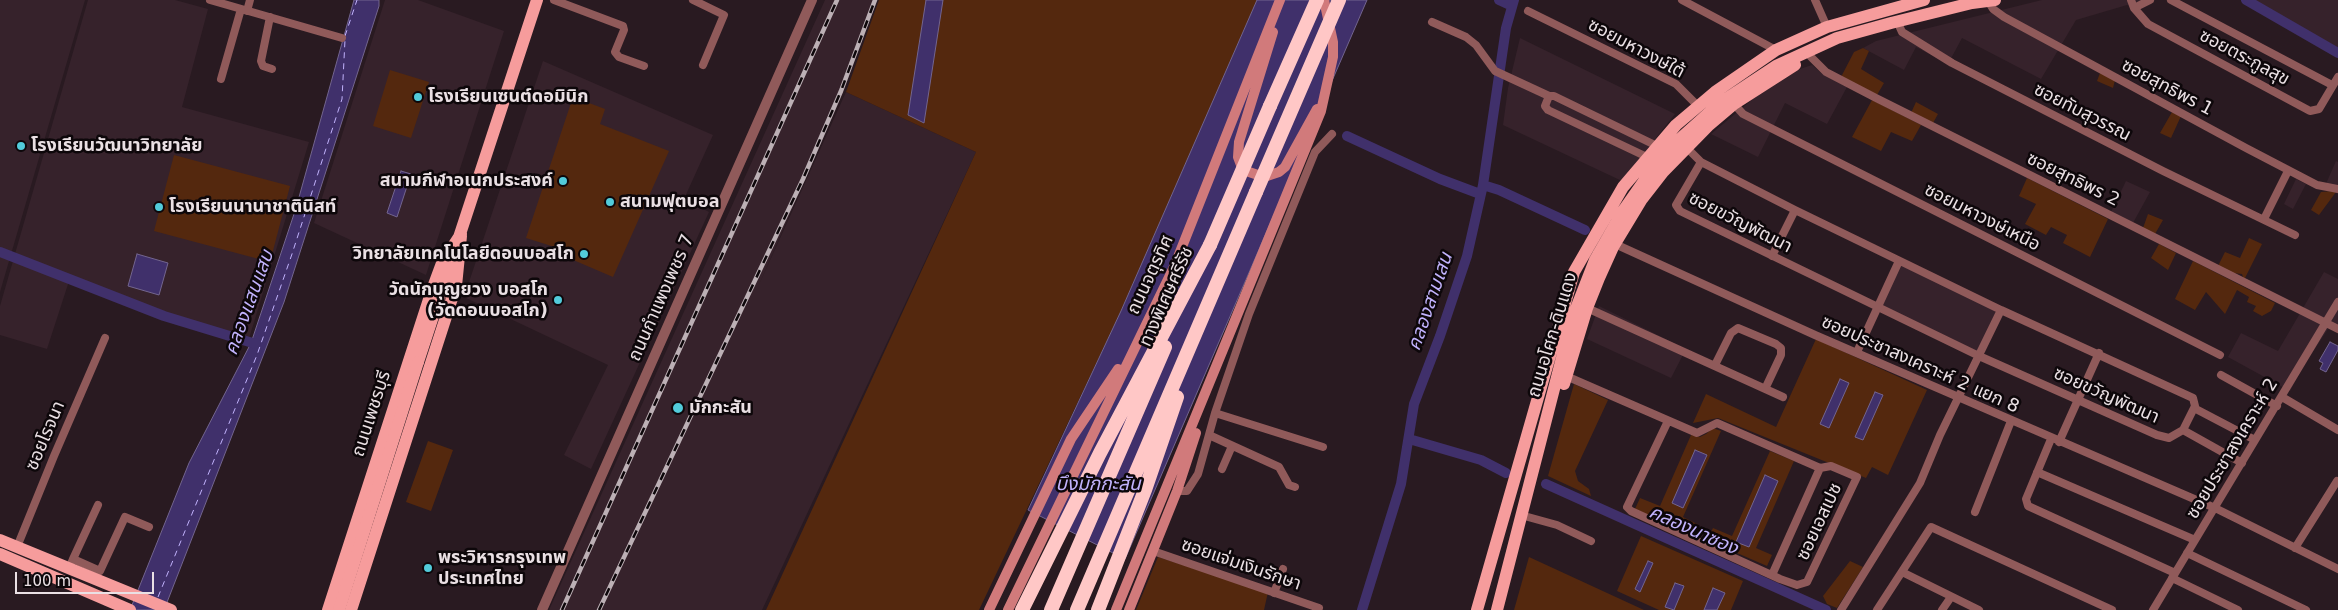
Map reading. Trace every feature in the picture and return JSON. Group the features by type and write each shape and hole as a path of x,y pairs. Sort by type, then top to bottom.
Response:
{"highway":[{"name":"ทางพิเศษศรีรัช","path":"1051,610 1317,0"},
{"path":"1077,610 1339,0"},
{"path":"1022,610 1100,452 1210,246"},
{"path":"1098,610 1145,490 1208,306"}],"main road":[{"name":"ถนนเพชรบุรี","path":"339,610 537,0"},
{"path":"1116,610 1209,387 1324,98 1333,57 1333,42 1324,0"},
{"name":"ถนนอโศก-ดินแดง","path":"1487,609 1510,523 1527,434 1574,272 1623,187 1676,125 1715,92 1776,50 1827,26 1924,0"},
{"name":"ถนนอโศก-ดินแดง","path":"1487,609 1572,319 1595,260 1623,211 1649,174 1695,124 1746,85 1806,51 1837,38 1897,21 1995,0"},
{"path":"1278,4 1270,45 1239,142 1238,157 1241,165 1249,172 1264,178 1279,172 1285,166 1312,115 1324,98"},
{"name":"ถนนจตุรทิศ","path":"1008,610 1174,267 1278,4"},
{"name":"ถนนอโศก-ดินแดง","path":"1504,610 1566,376 1587,308 1615,244 1642,199 1663,172 1686,148 1734,104 1783,72 1874,28"},
{"name":"ถนนเพชรบุรี","path":"328,610 432,290 442,263 462,234"},
{"name":"ถนนเพชรบุรี","path":"351,610 456,286 462,234"},
{"path":"989,610 1071,439 1138,340"},
{"path":"1130,610 1185,469 1209,387"},
{"path":"0,540 71,564 84,573 171,610"},
{"path":"0,554 130,610"},
{"path":"340,574 344,586 356,587 360,583"}],"street":[{"path":"210,0 342,38"},
{"path":"221,80 244,10 250,0"},
{"path":"554,0 623,26 624,30 615,52 619,57 644,66"},
{"path":"693,0 724,15 703,65"},
{"name":"ถนนกำแพงเพชร 7","path":"542,610 812,0"},
{"path":"1682,0 1776,50"},
{"path":"1815,0 1827,26"},
{"path":"2132,4 2150,0"},
{"path":"2171,0 2332,86"},
{"name":"ซอยสุทธิพร 1","path":"1984,1 2004,17 2288,171 2325,188 2338,189"},
{"name":"ซอยตระกูลสุข","path":"2132,4 2148,24 2310,111 2319,109 2338,77"},
{"name":"ซอยมหาวงษ์ใต้","path":"1528,10 1676,84 1698,106"},
{"path":"270,17 261,61 263,66 272,69"},
{"name":"ซอยทับสุวรรณ","path":"1897,21 1902,32 1952,63 2163,171 2296,235"},
{"path":"1432,22 1466,37 1476,45 1495,71 1549,96 1554,96 1657,146"},
{"name":"ซอยสุทธิพร 2","path":"1811,58 1826,72 1876,98 2338,329"},
{"path":"1549,96 1545,106 1548,110 1647,157"},
{"name":"ซอยมหาวงษ์เหนือ","path":"1734,104 1743,114 2220,355"},
{"path":"1177,491 1186,491 1198,474 1215,413 1249,314 1315,152 1332,134"},
{"name":"ซอยขวัญพัฒนา","path":"1686,148 1701,162 1795,210 2001,310 2099,353 2193,398 2194,408"},
{"name":"ซอยขวัญพัฒนา","path":"1701,162 1676,209 1979,356 2157,435 2169,438 2183,430"},
{"path":"2264,219 2288,171"},
{"path":"1772,256 1795,210"},
{"name":"ซอยประชาสงเคราะห์ 2 แยก 8","path":"1615,244 1653,263 2055,441 2215,508 2338,569"},
{"path":"1856,352 1899,261"},
{"name":"ซอยประชาสงเคราะห์ 2","path":"2153,610 2338,302"},
{"path":"1587,308 1783,397"},
{"path":"1841,609 1920,483 1958,398 2001,310"},
{"path":"1715,365 1731,333 1738,328 1776,344 1781,348 1781,355 1765,389"},
{"name":"ซอยโรจนา","path":"17,547 105,338"},
{"path":"2099,353 2078,400 2037,472 2026,499 2028,506 2173,576 2238,610"},
{"path":"2221,375 2277,406"},
{"name":"ซอยเอสเปซ","path":"1566,376 1697,433 1717,422 1820,468 1831,466 1857,477 1807,582 1797,585 1772,575 1631,511 1627,507 1668,421"},
{"path":"2282,397 2338,430"},
{"path":"2242,463 2183,430 2194,408 2255,440"},
{"path":"1215,413 1323,447"},
{"path":"1975,512 2011,421"},
{"path":"1209,435 1279,467 1289,485 1295,487"},
{"path":"1222,469 1232,446"},
{"path":"1772,575 1820,468"},
{"path":"2037,472 2195,540"},
{"path":"2295,548 2337,481"},
{"path":"98,505 71,564 100,571 125,517 149,527"},
{"path":"1528,518 1557,525 1592,541"},
{"path":"1877,610 1931,527 2112,610"},
{"name":"ซอยแจ่มเงินรักษา","path":"1153,551 1319,608"},
{"path":"2187,553 2306,610"},
{"path":"1274,593 1284,569"},
{"path":"1902,572 1979,610"},
{"path":"1942,610 1950,597"}],"shaded area":[{"name":"โรงเรียนวัฒนาวิทยาลัย","path":"0,0 85,0 0,292"},
{"name":"โรงเรียนนานาชาตินิสท์","path":"88,0 175,0 208,9 182,107 309,142 247,345 70,278 47,349 0,335 0,306"},
{"name":"โรงเรียนเซนต์ดอมินิก","path":"385,0 418,0 504,31 426,275 314,223"},
{"path":"825,0 875,0 843,93 758,287 846,92 976,152 762,610 549,610"},
{"path":"879,0 1257,0 1121,311 979,610 766,610 976,152 846,92"},
{"path":"2042,0 2144,0 2076,20 2041,79 1962,38 1948,64 1916,47 1904,70 1863,48 1876,41"},
{"path":"2251,0 2338,0 2338,51"},
{"path":"1520,38 1675,114 1622,181 1503,125 1508,88"},
{"path":"1863,48 1869,51 1861,69 1884,83 1877,95 1841,77 1854,52"},
{"name":"วิทยาลัยเทคโนโลยีดอนบอสโก","path":"543,61 713,135 684,199 709,212 591,469 564,455 608,365 464,297"},
{"path":"1812,65 1821,73 1847,87 1827,124 1785,103 1758,157 1711,134 1754,98 1800,69"},
{"path":"390,70 429,82 411,138 373,126"},
{"path":"2100,73 2115,80 2113,88 2097,81"},
{"name":"สนามฟุตบอล","path":"573,97 605,109 600,124 669,151 613,277 557,253 558,248 526,238"},
{"path":"1872,100 1921,125 1912,141 1891,132 1881,151 1852,137"},
{"path":"1916,102 1938,114 1933,123 1911,113"},
{"path":"2172,112 2181,116 2171,138 2160,133"},
{"path":"174,155 290,186 270,262 154,231"},
{"path":"2336,161 2338,162 2338,194 2325,186"},
{"path":"2027,178 2108,219 2090,257 2063,243 2067,235 2051,227 2046,235 2025,224 2036,204 2019,196"},
{"path":"2296,179 2306,184 2293,209 2284,204"},
{"path":"2126,181 2150,192 2133,223 2111,212"},
{"path":"2321,192 2336,192 2319,215 2311,210"},
{"path":"2148,214 2163,220 2155,234 2143,228"},
{"path":"2249,238 2262,244 2244,280 2242,274 2233,273 2218,266 2225,252 2240,258"},
{"path":"2159,244 2176,253 2168,270 2151,258"},
{"path":"1900,258 2000,310 1977,356 1876,308"},
{"path":"2193,261 2275,303 2271,311 2262,316 2253,311 2256,306 2247,302 2249,297 2237,290 2225,314 2206,292 2195,310 2175,299"},
{"path":"2324,272 2338,279 2338,326 2332,323 2304,365 2290,391 2228,357 2241,333 2278,351"},
{"path":"1599,306 1686,349 1671,378 1587,339"},
{"path":"1816,339 1927,390 1888,475 1872,467 1866,478 1718,418 1693,423 1706,394 1776,427"},
{"path":"1574,384 1608,400 1575,471 1578,481 1589,489 1591,496 1548,476"},
{"path":"1713,428 1721,431 1683,517 1699,525 1694,536 1635,509 1640,498 1660,506 1691,435 1700,437"},
{"path":"428,441 453,450 431,511 406,502"},
{"path":"1770,451 1794,461 1756,548 1772,555 1767,566 1707,540 1713,528 1732,536"},
{"path":"1641,536 1743,581 1731,610 1659,610 1617,591"},
{"path":"1158,557 1268,592 1264,610 1136,610"},
{"path":"1529,557 1644,610 1514,610"},
{"path":"1850,561 1863,567 1837,608 1827,604 1823,596"}],"water":[{"name":"คลองแสนแสบ","path":"354,0 379,0 379,6 284,302 164,610 130,610 189,463 251,343 296,208"},
{"path":"926,0 943,0 924,123 908,115"},
{"name":"บึงมักกะสัน","path":"1257,0 1367,0 1125,559 1028,510 1121,311"},
{"path":"401,171 411,174 397,217 387,213"},
{"path":"137,254 168,263 159,295 128,286"},
{"path":"2330,342 2338,346 2338,350 2326,372 2320,369 2323,363 2319,361"},
{"path":"1840,379 1849,383 1829,428 1820,424"},
{"path":"1875,392 1883,395 1863,440 1855,437"},
{"path":"1695,450 1707,455 1683,508 1672,503"},
{"path":"1765,475 1778,481 1749,547 1736,542"},
{"path":"1648,561 1653,563 1640,592 1635,589"},
{"path":"1675,583 1684,586 1674,610 1665,607"},
{"path":"1713,588 1725,593 1717,610 1704,610"}],"waterway":[{"path":"1499,0 1512,6"},
{"name":"คลองสามเสน","path":"1362,610 1401,484 1414,404 1440,336 1467,256 1483,185 1506,28 1514,0"},
{"path":"2246,0 2338,53"},
{"path":"1347,136 1440,179 1480,194"},
{"path":"1483,185 1499,190 1585,230"},
{"path":"0,252 164,316 256,344"},
{"name":"คลองนาซอง","path":"1409,439 1481,460 1506,473"},
{"name":"คลองนาซอง","path":"1546,484 1826,610"}],"ferry route":[{"path":"345,36 357,0"},
{"path":"158,597 257,355 292,254 342,99 345,40"}],"railway":[{"path":"562,610 837,0"},
{"path":"599,610 803,179 841,91 875,0"}],"place":[{"name":"โรงเรียนเซนต์ดอมินิก","path":"418,97"},
{"name":"โรงเรียนวัฒนาวิทยาลัย","path":"21,146"},
{"name":"สนามกีฬาอเนกประสงค์","path":"563,181"},
{"name":"สนามฟุตบอล","path":"610,202"},
{"name":"โรงเรียนนานาชาตินิสท์","path":"159,207"},
{"name":"วิทยาลัยเทคโนโลยีดอนบอสโก","path":"584,254"},
{"name":"วัดนักบุญยวง บอสโก (วัดดอนบอสโก)","path":"558,300"},
{"name":"มักกะสัน","path":"678,408"},
{"name":"พระวิหารกรุงเทพ ประเทศไทย","path":"428,568"}]}
